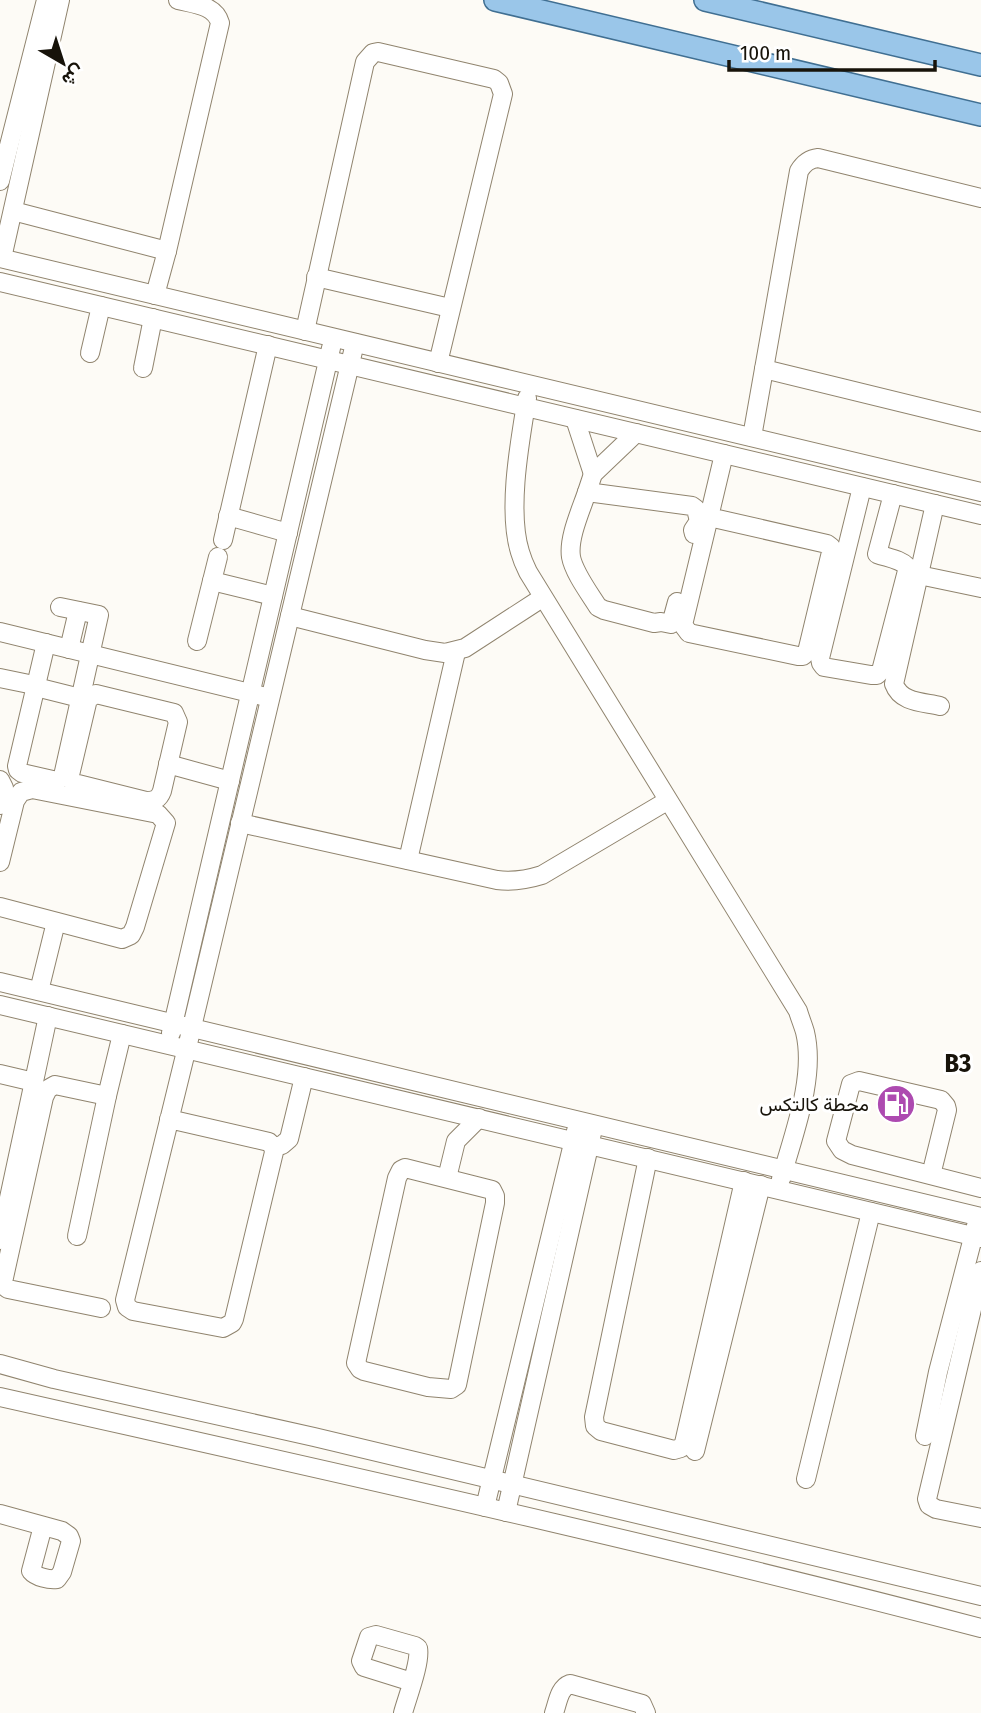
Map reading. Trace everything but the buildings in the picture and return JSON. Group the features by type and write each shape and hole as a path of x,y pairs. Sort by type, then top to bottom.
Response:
{"main road":[{"path":"495,0 981,115"},
{"path":"705,0 981,65"}],"street":[{"path":"0,181 46,0"},
{"path":"60,0 1,258 981,492"},
{"path":"155,295 220,23 213,10 178,0"},
{"path":"305,331 368,57 378,52 494,79 502,88 503,94 438,362"},
{"path":"752,437 803,164 818,158 981,198"},
{"path":"13,211 167,251"},
{"path":"316,277 450,308"},
{"path":"0,282 981,515"},
{"path":"90,353 101,306"},
{"path":"142,368 153,318"},
{"path":"183,1025 230,781 333,338"},
{"path":"169,1119 269,1142 273,1147 234,1319 223,1328 133,1311 127,1307 125,1300 169,1119 177,1047 240,823 355,343"},
{"path":"197,641 268,345"},
{"path":"764,369 981,422"},
{"path":"530,384 519,448 515,523 519,551 527,572 798,1011 806,1034 808,1058 804,1094 783,1170 761,1185 684,1443 681,1448 674,1450 601,1431 594,1426 648,1158"},
{"path":"575,419 593,474"},
{"path":"587,492 692,506 696,509 699,520 693,530 694,538 671,624 654,623 598,607 575,569 570,549 587,492 593,474 636,433"},
{"path":"709,517 831,547 807,652 803,656 689,633 682,625 724,454"},
{"path":"862,487 820,658 824,667 872,676 881,671 908,567 902,561 877,554 893,494"},
{"path":"935,504 894,684 898,693 906,699 940,706"},
{"path":"228,516 288,533"},
{"path":"919,575 981,589"},
{"path":"212,581 273,596"},
{"path":"290,616 445,653 465,648 542,598"},
{"path":"43,643 17,769 22,773 54,781 63,776 99,615 60,607"},
{"path":"69,649 78,611"},
{"path":"0,632 271,698"},
{"path":"408,860 456,652"},
{"path":"0,678 80,698"},
{"path":"0,767 8,767 11,763 33,686"},
{"path":"96,694 174,713 178,722 168,764 159,797 153,802 74,783 70,775 90,696 96,694"},
{"path":"168,764 230,781"},
{"path":"0,780 4,788 0,805"},
{"path":"0,862 15,801 21,792 32,789 158,814 166,823 131,935 122,939 0,907"},
{"path":"240,823 512,882 542,875 667,801"},
{"path":"39,991 56,922"},
{"path":"0,982 783,1170 980,1213 977,1237 938,1372 925,1436"},
{"path":"0,1004 977,1237"},
{"path":"0,1240 48,1016"},
{"path":"77,1236 122,1034"},
{"path":"0,1074 34,1082"},
{"path":"273,1147 282,1145 289,1139 304,1077"},
{"path":"931,1175 947,1110 944,1103 941,1100 859,1081 851,1084 836,1141 842,1150 852,1155 981,1188"},
{"path":"101,1308 8,1289 3,1282 48,1089 55,1085 107,1096"},
{"path":"441,1109 456,1141"},
{"path":"447,1178 456,1141 479,1118"},
{"path":"506,1512 586,1122"},
{"path":"485,1507 582,1143"},
{"path":"409,1168 447,1178 492,1190 496,1199 457,1385 451,1389 428,1387 363,1371 356,1363 398,1174 409,1168"},
{"path":"695,1451 761,1185"},
{"path":"806,1479 871,1212"},
{"path":"980,1280 927,1499 929,1506 936,1509 981,1518"},
{"path":"0,1389 3,1365 981,1596"},
{"path":"47,1408 54,1379"},
{"path":"0,1397 485,1507 981,1628"},
{"path":"0,1514 43,1526"},
{"path":"403,1713 412,1682"},
{"path":"555,1713 561,1690 570,1684 642,1704 646,1713"}],"place":[{"name":"محطة كالتكس","path":"896,1104"}],"district":[{"name":"B3","path":"958,1063"}]}
